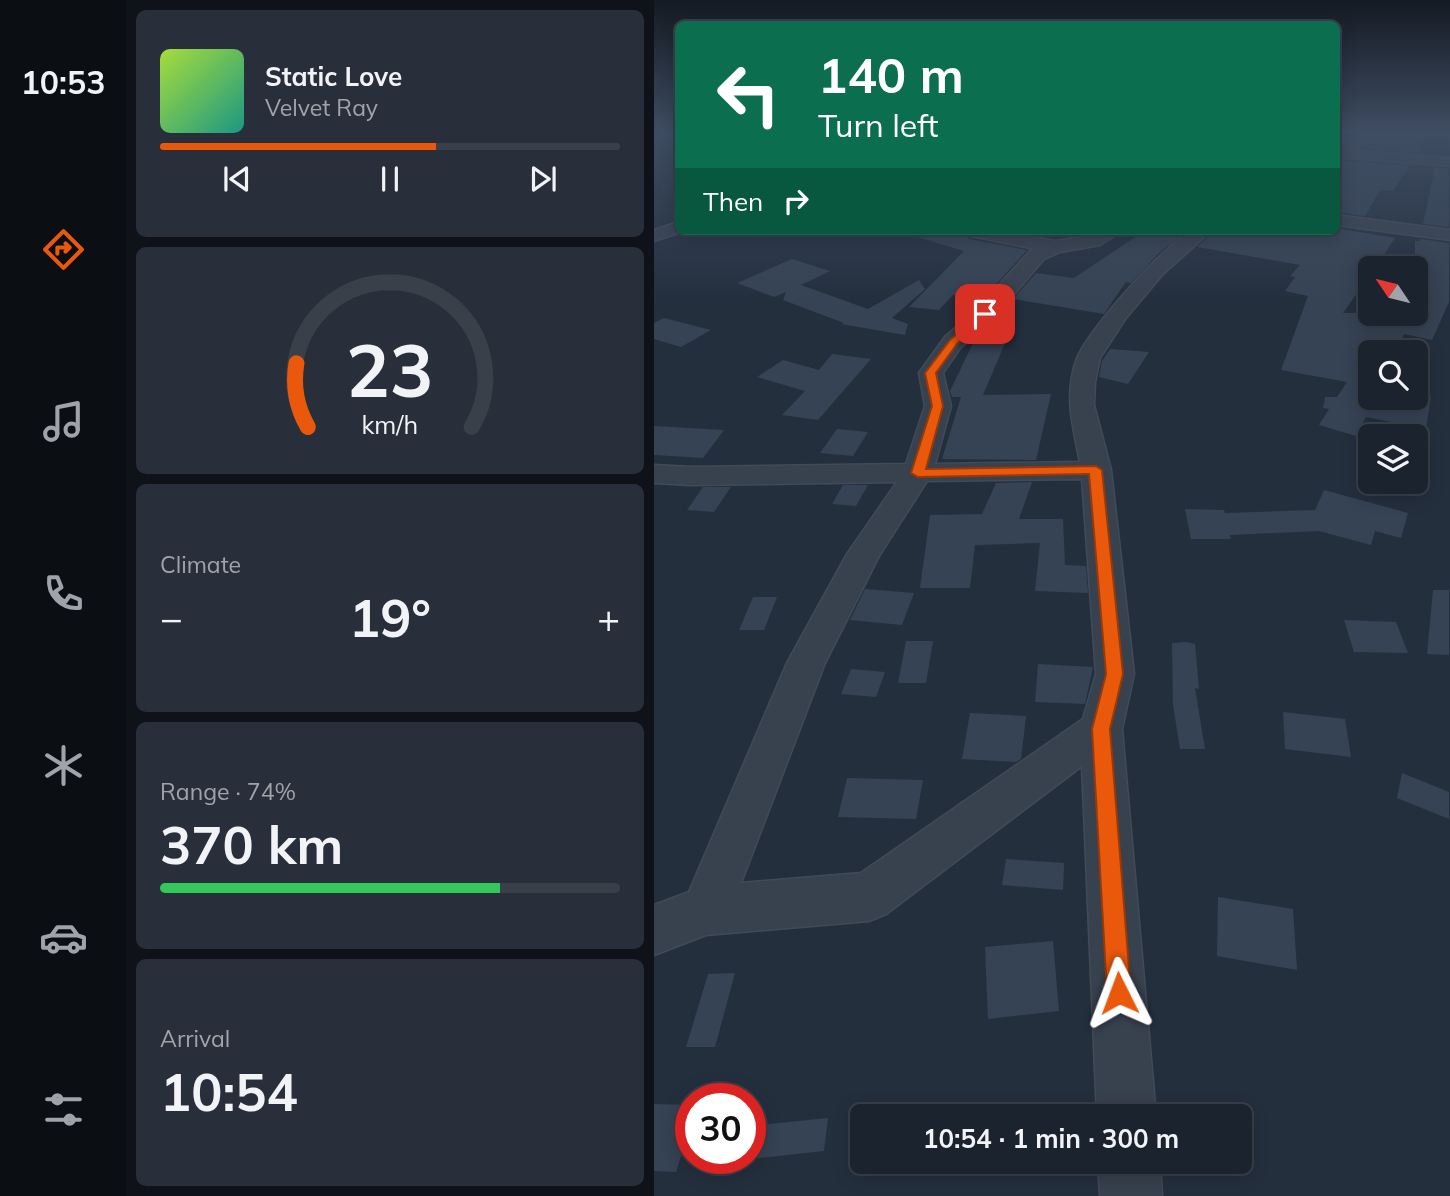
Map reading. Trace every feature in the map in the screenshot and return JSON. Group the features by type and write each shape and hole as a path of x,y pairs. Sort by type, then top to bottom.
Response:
{"street":[{"path":"1340,221 1450,235"},
{"path":"654,236 675,229"},
{"path":"992,235 1055,247"},
{"path":"706,910 806,663 863,554 918,473 938,406 931,373 953,342 985,314 1037,255 1055,247 1094,241 1105,235"},
{"path":"1125,1104 1101,729 1115,674 1096,470 1081,405 1088,358 1118,314 1155,271 1197,235"},
{"path":"654,474 1096,470"},
{"path":"654,930 706,910 869,897 1101,729"},
{"path":"1130,1174 1131,1196"}],"building":[{"path":"1340,189 1394,189 1380,190 1365,216 1340,213"},
{"path":"1430,189 1449,189 1449,227 1423,224"},
{"path":"1340,229 1395,238 1383,256 1358,256 1358,292 1343,313 1358,313 1358,326 1428,326 1428,256 1415,256 1415,241 1420,239 1449,243 1449,302 1432,340 1404,334 1401,340 1358,340 1358,410 1428,410 1428,397 1431,397 1427,424 1401,424 1366,417 1362,424 1358,424 1356,436 1319,425 1329,409 1323,408 1325,397 1337,397 1347,382 1281,370 1308,296 1285,291 1295,277 1290,276 1300,265 1197,247 1210,235 1340,235"},
{"path":"965,235 970,239 1027,250 983,299 953,295 939,310 909,307 964,251 917,237"},
{"path":"1138,235 1182,235 1160,252 1131,283 1126,282 1104,314 1013,299 1036,273 1074,278"},
{"path":"792,259 830,271 801,285 868,309 919,280 925,289 892,318 908,324 905,335 841,324 844,323 783,300 786,292 774,297 737,283"},
{"path":"664,318 711,330 681,347 654,339 654,323"},
{"path":"975,339 1006,341 983,395 1051,394 1036,460 942,459 961,397 952,397 950,391"},
{"path":"1110,349 1149,352 1128,384 1099,377 1102,361"},
{"path":"832,354 871,359 818,420 782,415 805,391 757,377 783,360 819,370"},
{"path":"654,426 724,430 703,458 654,455"},
{"path":"837,429 868,432 853,456 820,453"},
{"path":"1032,482 1019,519 1063,519 1065,565 1086,566 1088,593 1035,591 1040,543 975,545 970,588 920,588 930,515 982,514 996,483"},
{"path":"843,485 868,485 856,506 832,504"},
{"path":"703,487 731,487 714,512 687,510"},
{"path":"1324,490 1408,513 1401,538 1375,531 1371,545 1319,531 1230,535 1231,539 1191,539 1185,509 1224,510 1225,513 1315,510"},
{"path":"865,589 914,593 902,625 850,620"},
{"path":"1433,590 1449,590 1449,655 1427,654"},
{"path":"753,597 777,597 764,630 739,630"},
{"path":"1344,620 1396,622 1408,653 1354,652"},
{"path":"906,641 933,641 926,683 898,683"},
{"path":"1172,643 1195,644 1199,689 1195,688 1205,749 1180,749 1173,705"},
{"path":"1038,664 1093,667 1085,704 1035,702"},
{"path":"851,669 885,672 876,697 841,694"},
{"path":"1283,712 1345,719 1351,757 1285,749"},
{"path":"970,713 1026,716 1021,759 1016,762 962,759"},
{"path":"1402,773 1449,792 1449,819 1397,798"},
{"path":"847,778 923,780 916,819 838,817"},
{"path":"1006,859 1064,863 1063,890 1002,885"},
{"path":"1218,897 1293,909 1297,970 1217,956"},
{"path":"1053,941 1059,1011 988,1019 985,947"},
{"path":"735,973 715,1047 686,1047 708,974"},
{"path":"654,1104 675,1105 675,1172 654,1171"},
{"path":"828,1118 824,1151 766,1157 766,1124"}],"route":[{"path":"985,314 953,342 931,373 938,406 918,473 1096,470 1115,674 1101,729 1119,993"}]}
